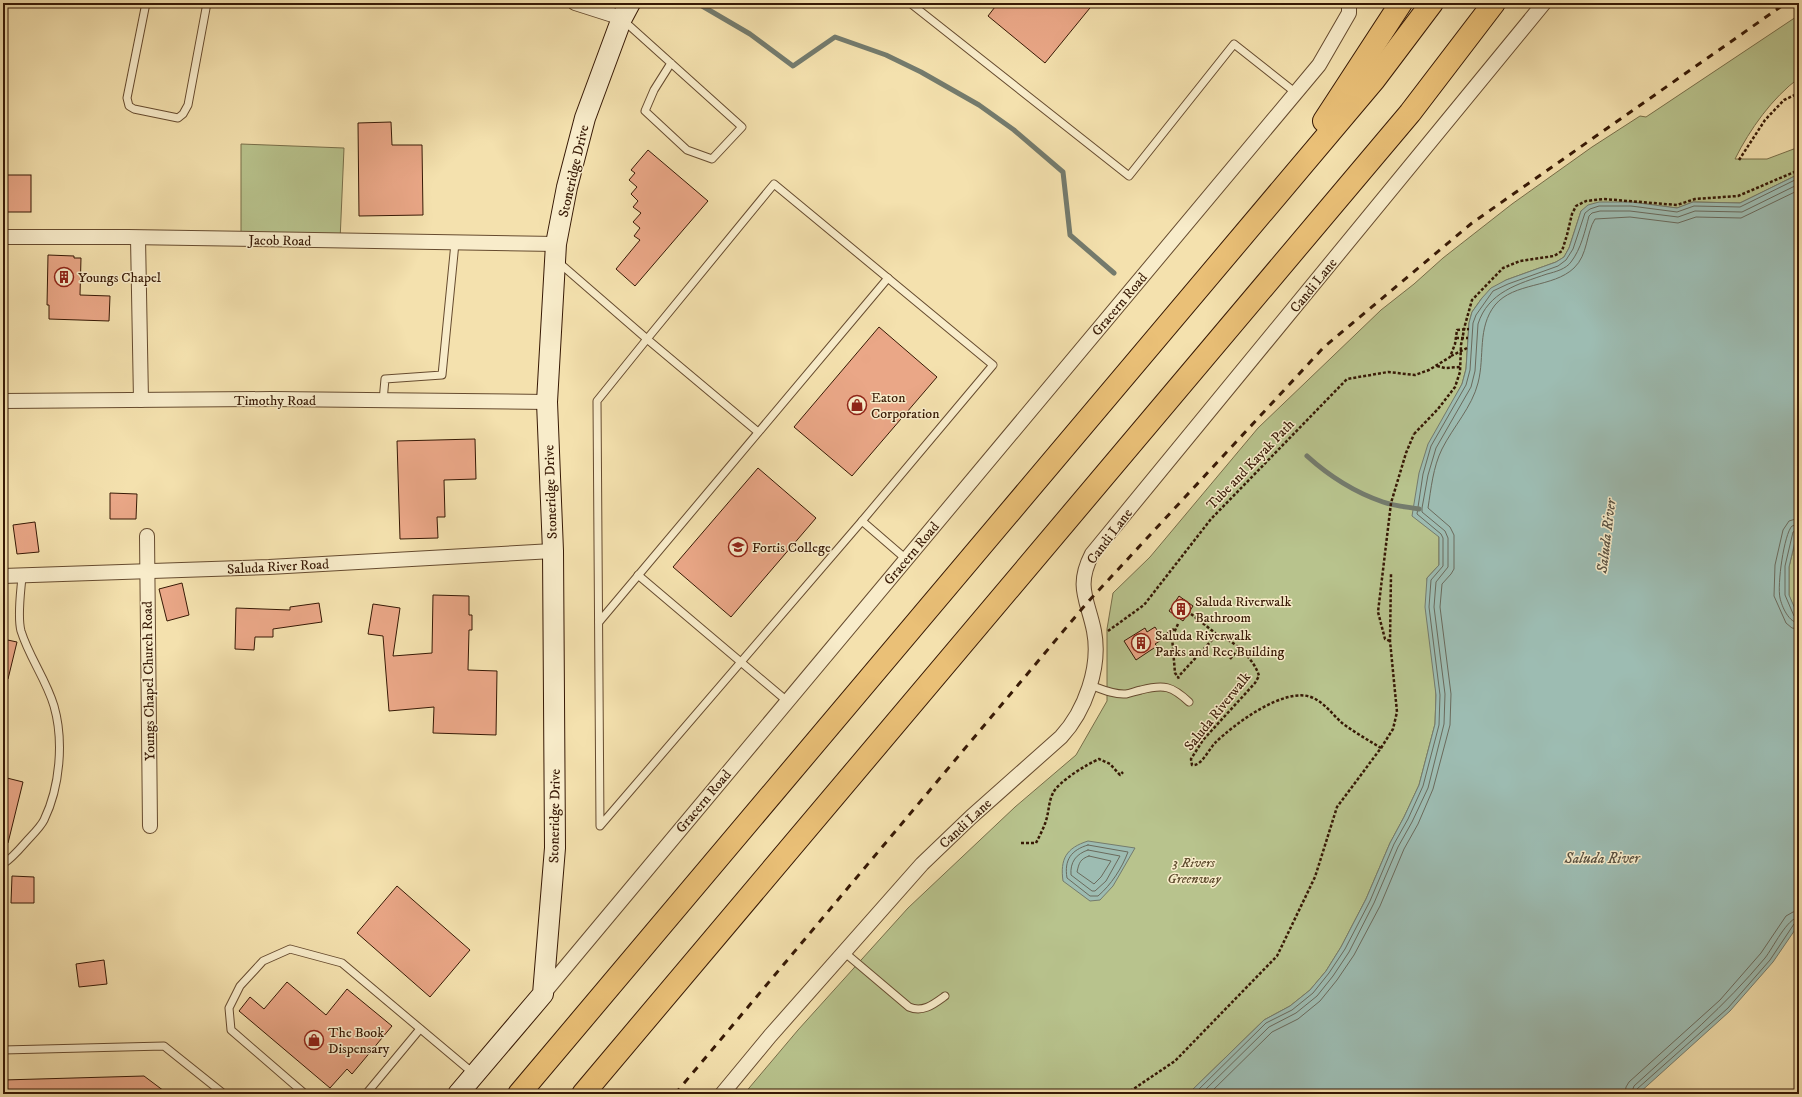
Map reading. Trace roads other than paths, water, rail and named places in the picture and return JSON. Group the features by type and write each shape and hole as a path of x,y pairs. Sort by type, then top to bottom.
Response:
{"highway":[{"path":"1272,201 1401,3"},
{"path":"519,1094 1374,80 1432,3"},
{"path":"583,1094 1410,113 1494,3"}],"street":[{"path":"575,3 626,11"},
{"name":"Gracern Road","path":"458,1094 1319,65 1348,13 1349,3"},
{"name":"Candi Lane","path":"722,1094 770,1036 922,864 946,840 1066,732 1079,714 1090,685 1095,640 1083,589 1084,574 1092,554 1544,3"},
{"name":"Stoneridge Drive","path":"543,994 555,848 553,551 547,402 556,252 567,187 585,118 626,11"},
{"name":"Jacob Road","path":"3,237 456,243 556,252"},
{"path":"138,238 140,400"},
{"name":"Timothy Road","path":"3,401 383,400 547,402"},
{"name":"Youngs Chapel Church Road","path":"147,536 150,826"},
{"name":"Saluda River Road","path":"3,576 147,572 553,551"}],"lane":[{"path":"146,3 127,98 129,106 134,109 178,118 183,114 188,105 207,3"},
{"path":"910,3 1129,176 1234,44 1296,93"},
{"path":"626,11 671,63 742,127 712,159 687,150 645,111 654,90 671,63"},
{"path":"774,184 993,365 862,521 600,826 598,401 647,339 774,184"},
{"path":"383,400 385,379 442,375 456,243"},
{"path":"556,252 647,339 758,432"},
{"path":"599,622 888,278"},
{"path":"862,521 906,559"},
{"path":"638,575 787,702"},
{"path":"3,864 16,853 44,820 55,787 60,750 59,725 54,705 41,672 30,654 21,629 20,602 22,576"},
{"path":"1090,685 1109,691 1126,694 1159,686 1166,687 1173,689 1189,702"},
{"path":"305,1094 231,1030 229,1008 240,986 263,961 290,949 342,963 475,1074"},
{"path":"844,952 909,1007 919,1009 925,1008 945,996"},
{"path":"366,1094 420,1029"},
{"path":"3,1050 164,1046 224,1094"}],"water":[{"name":"Saluda River","path":"1799,174 1799,525 1789,567 1789,595 1799,618 1799,924 1773,962 1730,1011 1638,1094 1188,1094 1264,1020 1290,1006 1310,990 1326,971 1341,947 1366,899 1390,843 1419,785 1435,724 1436,695 1425,607 1427,578 1439,565 1439,537 1412,516 1419,473 1428,444 1462,384 1466,369 1469,323 1472,312 1491,288 1506,280 1556,262 1564,257 1569,248 1581,211 1588,205 1599,202 1631,202 1677,208 1693,202 1740,203"},
{"path":"1088,841 1135,848 1113,886 1100,900 1090,901 1063,881 1062,873 1066,855 1074,847"}],"waterway":[{"path":"697,3 750,34 793,66 835,37 886,55 921,72 979,105 1014,130 1063,172 1070,235 1114,273"},
{"path":"1307,456 1333,477 1372,498 1387,503 1419,509"}],"railway":[{"path":"675,1094 1086,604 1324,347 1472,223 1786,3"}],"place":[{"name":"Youngs Chapel","path":"64,277"},
{"name":"Eaton Corporation","path":"857,405"},
{"name":"Fortis College","path":"738,547"},
{"name":"Saluda Riverwalk Bathroom","path":"1181,609"},
{"name":"Saluda Riverwalk Parks and Rec Building","path":"1141,643"},
{"name":"The Book Dispensary","path":"314,1040"}],"park label":[{"name":"3 Rivers Greenway","path":"1194,870"}]}
